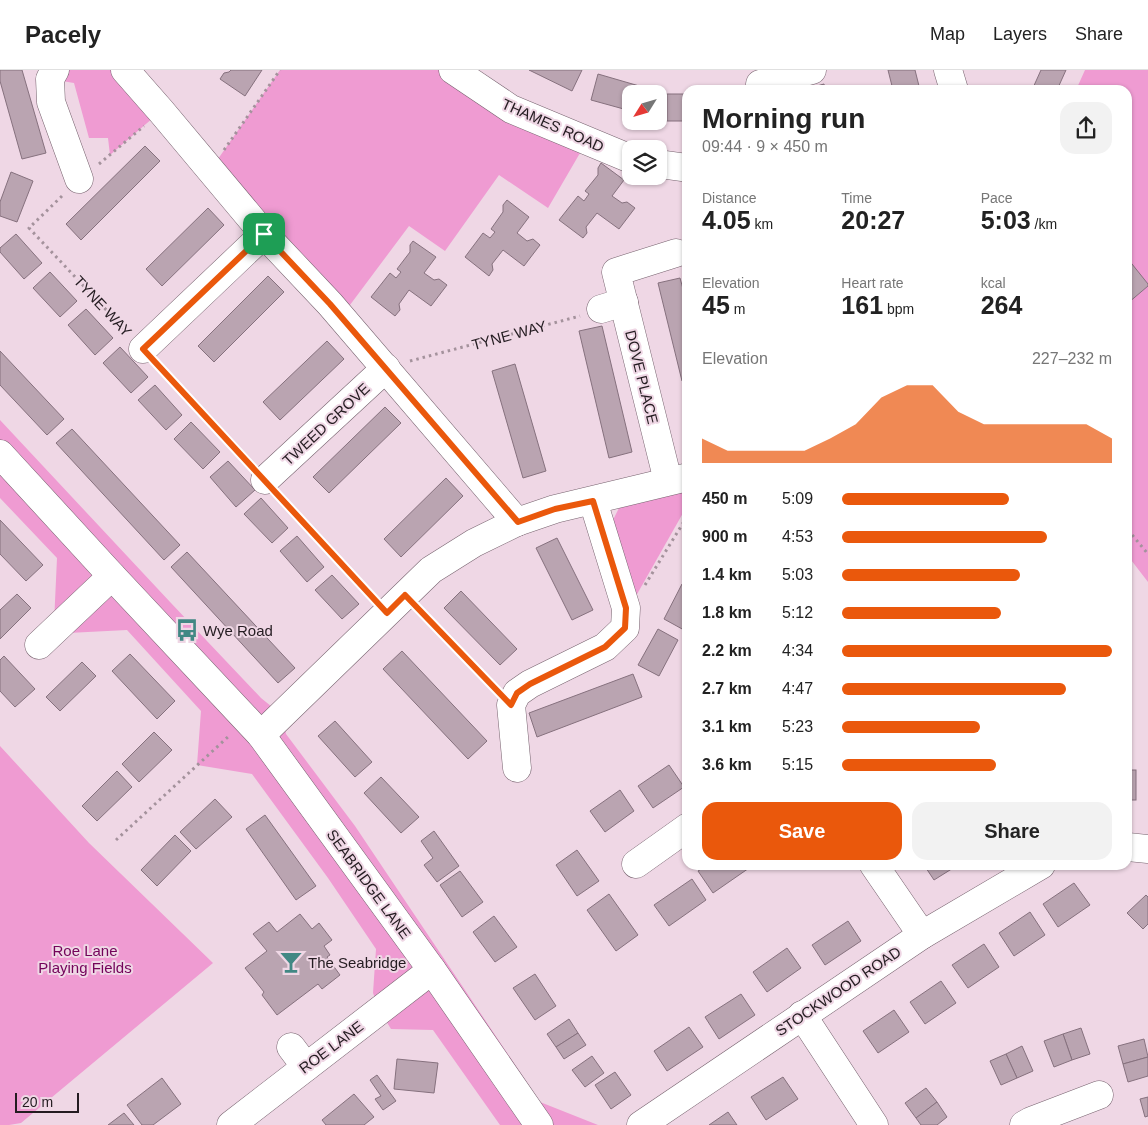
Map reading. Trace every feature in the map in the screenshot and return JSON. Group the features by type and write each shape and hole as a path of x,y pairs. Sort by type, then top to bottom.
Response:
{"street":[{"path":"55,70 50,80 51,102 79,179"},
{"path":"125,70 161,110 264,234 330,304 518,522"},
{"name":"THAMES ROAD","path":"453,70 511,109 622,155"},
{"path":"759,82 812,70"},
{"path":"948,70 952,85"},
{"path":"667,165 682,167"},
{"path":"143,349 264,234"},
{"name":"DOVE PLACE","path":"676,253 616,272 612,306 678,479"},
{"name":"TWEED GROVE","path":"265,480 388,370"},
{"name":"SEABRIDGE LANE","path":"0,454 254,728 432,970 539,1125"},
{"path":"254,728 396,604 431,570 474,543 518,522 555,509 678,479"},
{"path":"517,768 511,705 517,693 530,684 605,647 625,628 626,608 593,501"},
{"path":"39,645 112,576"},
{"path":"636,864 682,831"},
{"path":"1132,847 1148,849"},
{"path":"877,870 922,935"},
{"name":"STOCKWOOD ROAD","path":"641,1125 922,935 1032,870"},
{"name":"ROE LANE","path":"231,1125 298,1057 432,970"},
{"path":"802,1015 874,1125"},
{"path":"1024,1125 1099,1095"}],"path":[{"path":"211,169 280,70"},
{"path":"79,179 110,155 161,110"},
{"name":"TYNE WAY","path":"79,179 29,228 265,480 396,604 511,705"},
{"name":"TYNE WAY","path":"388,370 409,362 612,306"},
{"path":"644,586 682,525"},
{"path":"1132,535 1148,554"},
{"path":"116,840 254,728"}],"green space":[{"path":"55,70 125,70 161,111 110,155 108,138 89,138 74,83 50,79"},
{"path":"280,70 453,70 587,141 548,208 499,175 445,251 409,226 341,317 211,169"},
{"path":"1085,70 1148,70 1148,582 1132,561 1132,85 1078,85"},
{"path":"0,420 261,698 282,715 286,734 355,826 540,1102 598,1125 500,1125 433,1030 391,1029 380,1011 373,993 376,949 328,878 252,774 197,765 201,711 127,630 68,633 54,623 57,558 0,498"},
{"path":"682,479 682,515 636,596 604,538 620,506"},
{"name":"Roe Lane Playing Fields","path":"0,746 89,843 213,963 21,1123 9,1125 0,1125"}],"building":[{"path":"0,70 22,70 46,153 22,159 0,81"},
{"path":"231,70 262,70 245,96 220,79 224,73"},
{"path":"529,70 582,70 572,91"},
{"path":"888,70 915,70 919,85 892,85"},
{"path":"1041,70 1066,70 1059,85 1034,85"},
{"path":"598,74 636,85 622,85 622,109 591,100"},
{"path":"668,94 682,94 682,121 668,121"},
{"path":"145,146 160,161 81,240 66,224"},
{"path":"601,163 622,179 622,183 612,196 622,203 627,202 635,208 619,229 597,213 586,227 587,233 583,238 559,220 578,196 584,201 589,194 585,191 598,175 598,168"},
{"path":"11,172 33,181 17,222 0,216 0,202"},
{"path":"507,200 529,217 517,233 527,241 533,239 540,245 524,266 503,250 492,264 493,270 489,276 465,257 483,233 490,238 495,232 491,229 503,212 503,205"},
{"path":"208,208 224,225 162,286 146,269"},
{"path":"16,234 42,263 24,279 0,252 0,248"},
{"path":"413,241 436,257 424,273 434,280 439,279 447,285 431,306 409,290 399,304 400,310 395,316 371,297 390,273 396,278 401,272 397,269 410,252 410,245"},
{"path":"1132,264 1148,284 1132,300"},
{"path":"50,272 77,301 60,317 33,288"},
{"path":"268,276 284,292 214,362 198,346"},
{"path":"680,278 682,285 682,381 658,283"},
{"path":"86,309 113,338 95,355 68,325"},
{"path":"602,326 632,452 609,458 579,331"},
{"path":"327,341 344,359 280,420 263,402"},
{"path":"120,347 148,377 131,393 103,363"},
{"path":"0,351 64,419 47,435 0,385"},
{"path":"515,364 546,471 523,478 492,371"},
{"path":"155,385 182,415 166,430 138,400"},
{"path":"385,407 401,423 329,493 313,477"},
{"path":"191,422 220,452 203,469 174,439"},
{"path":"72,429 180,545 164,560 56,443"},
{"path":"228,461 255,490 236,507 210,477"},
{"path":"446,478 463,496 401,557 384,539"},
{"path":"261,498 288,528 272,543 244,514"},
{"path":"0,520 43,565 26,581 0,554"},
{"path":"297,536 324,567 307,582 280,551"},
{"path":"557,538 593,610 572,620 536,548"},
{"path":"187,552 295,668 278,683 171,567"},
{"path":"332,575 359,604 342,619 315,590"},
{"path":"682,584 682,629 664,619"},
{"path":"461,591 517,649 500,665 444,608"},
{"path":"17,594 31,608 0,639 0,610"},
{"path":"658,629 678,640 659,676 638,665"},
{"path":"402,651 487,741 468,759 383,669"},
{"path":"130,654 175,701 157,719 112,671"},
{"path":"4,656 35,689 15,707 0,691 0,660"},
{"path":"82,662 96,676 60,711 46,697"},
{"path":"633,674 642,697 537,737 529,713"},
{"path":"335,721 372,762 355,777 318,736"},
{"path":"154,732 172,750 139,782 122,764"},
{"path":"669,765 682,784 682,788 653,808 638,786"},
{"path":"1132,770 1136,770 1136,800 1132,800"},
{"path":"117,771 132,787 97,821 82,806"},
{"path":"381,777 419,817 401,833 364,793"},
{"path":"620,790 634,811 605,832 590,811"},
{"path":"215,799 232,817 196,849 180,832"},
{"path":"265,815 316,886 296,900 246,829"},
{"path":"434,831 459,866 437,882 424,865 433,858 421,841"},
{"path":"175,835 191,851 157,886 141,870"},
{"path":"577,850 599,881 577,896 556,865"},
{"path":"700,870 746,870 713,893 698,871"},
{"path":"927,870 950,870 934,880"},
{"path":"460,871 483,902 462,917 440,885"},
{"path":"692,879 706,900 669,926 654,905"},
{"path":"1074,883 1090,905 1058,927 1043,904"},
{"path":"609,894 638,935 616,951 587,910"},
{"path":"1146,895 1148,897 1148,924 1143,929 1127,913"},
{"path":"1030,912 1045,935 1014,956 999,933"},
{"name":"The Seabridge","path":"300,914 312,929 319,923 332,940 324,946 330,955 327,957 340,975 322,989 318,984 277,1015 262,995 264,992 245,968 267,951 253,934 269,922 277,932"},
{"path":"494,916 517,947 495,962 473,932"},
{"path":"848,921 861,941 825,965 812,945"},
{"path":"984,944 999,967 968,988 952,965"},
{"path":"787,948 801,968 767,992 753,972"},
{"path":"535,974 556,1006 535,1020 513,988"},
{"path":"941,981 956,1003 925,1024 910,1002"},
{"path":"741,994 755,1015 719,1039 705,1017"},
{"path":"894,1010 909,1032 878,1053 863,1031"},
{"path":"569,1019 578,1033 556,1047 547,1034"},
{"path":"689,1027 703,1047 667,1071 654,1051"},
{"path":"1081,1028 1090,1054 1072,1060 1063,1034"},
{"path":"578,1033 586,1045 564,1059 556,1047"},
{"path":"1063,1034 1072,1060 1054,1067 1044,1041"},
{"path":"1144,1039 1148,1057 1123,1064 1118,1046"},
{"path":"1022,1046 1033,1071 1017,1078 1006,1054"},
{"path":"1006,1054 1017,1078 1001,1085 990,1061"},
{"path":"592,1056 604,1073 585,1087 572,1070"},
{"path":"1148,1057 1148,1076 1128,1082 1123,1064"},
{"path":"397,1059 438,1063 434,1093 394,1089"},
{"path":"615,1072 631,1095 611,1109 595,1085"},
{"path":"377,1075 396,1101 383,1110 375,1099 381,1096 370,1080"},
{"path":"783,1077 798,1099 766,1120 751,1097"},
{"path":"162,1078 181,1104 153,1125 142,1125 127,1105"},
{"path":"926,1088 937,1102 916,1118 905,1103"},
{"path":"354,1094 374,1117 364,1125 326,1125 322,1120"},
{"path":"1148,1097 1148,1116 1145,1117 1140,1099"},
{"path":"937,1102 947,1117 937,1125 921,1125 916,1118"},
{"path":"728,1112 737,1125 709,1125"},
{"path":"124,1113 134,1125 108,1125"}],"place":[{"name":"Wye Road","path":"187,630"},
{"name":"The Seabridge","path":"291,962"}],"route":[{"path":"264,234 330,304 390,372 518,522 555,509 593,501 626,608 625,628 605,647 530,684 517,693 511,705 405,595 387,613 143,349 264,234"}]}
